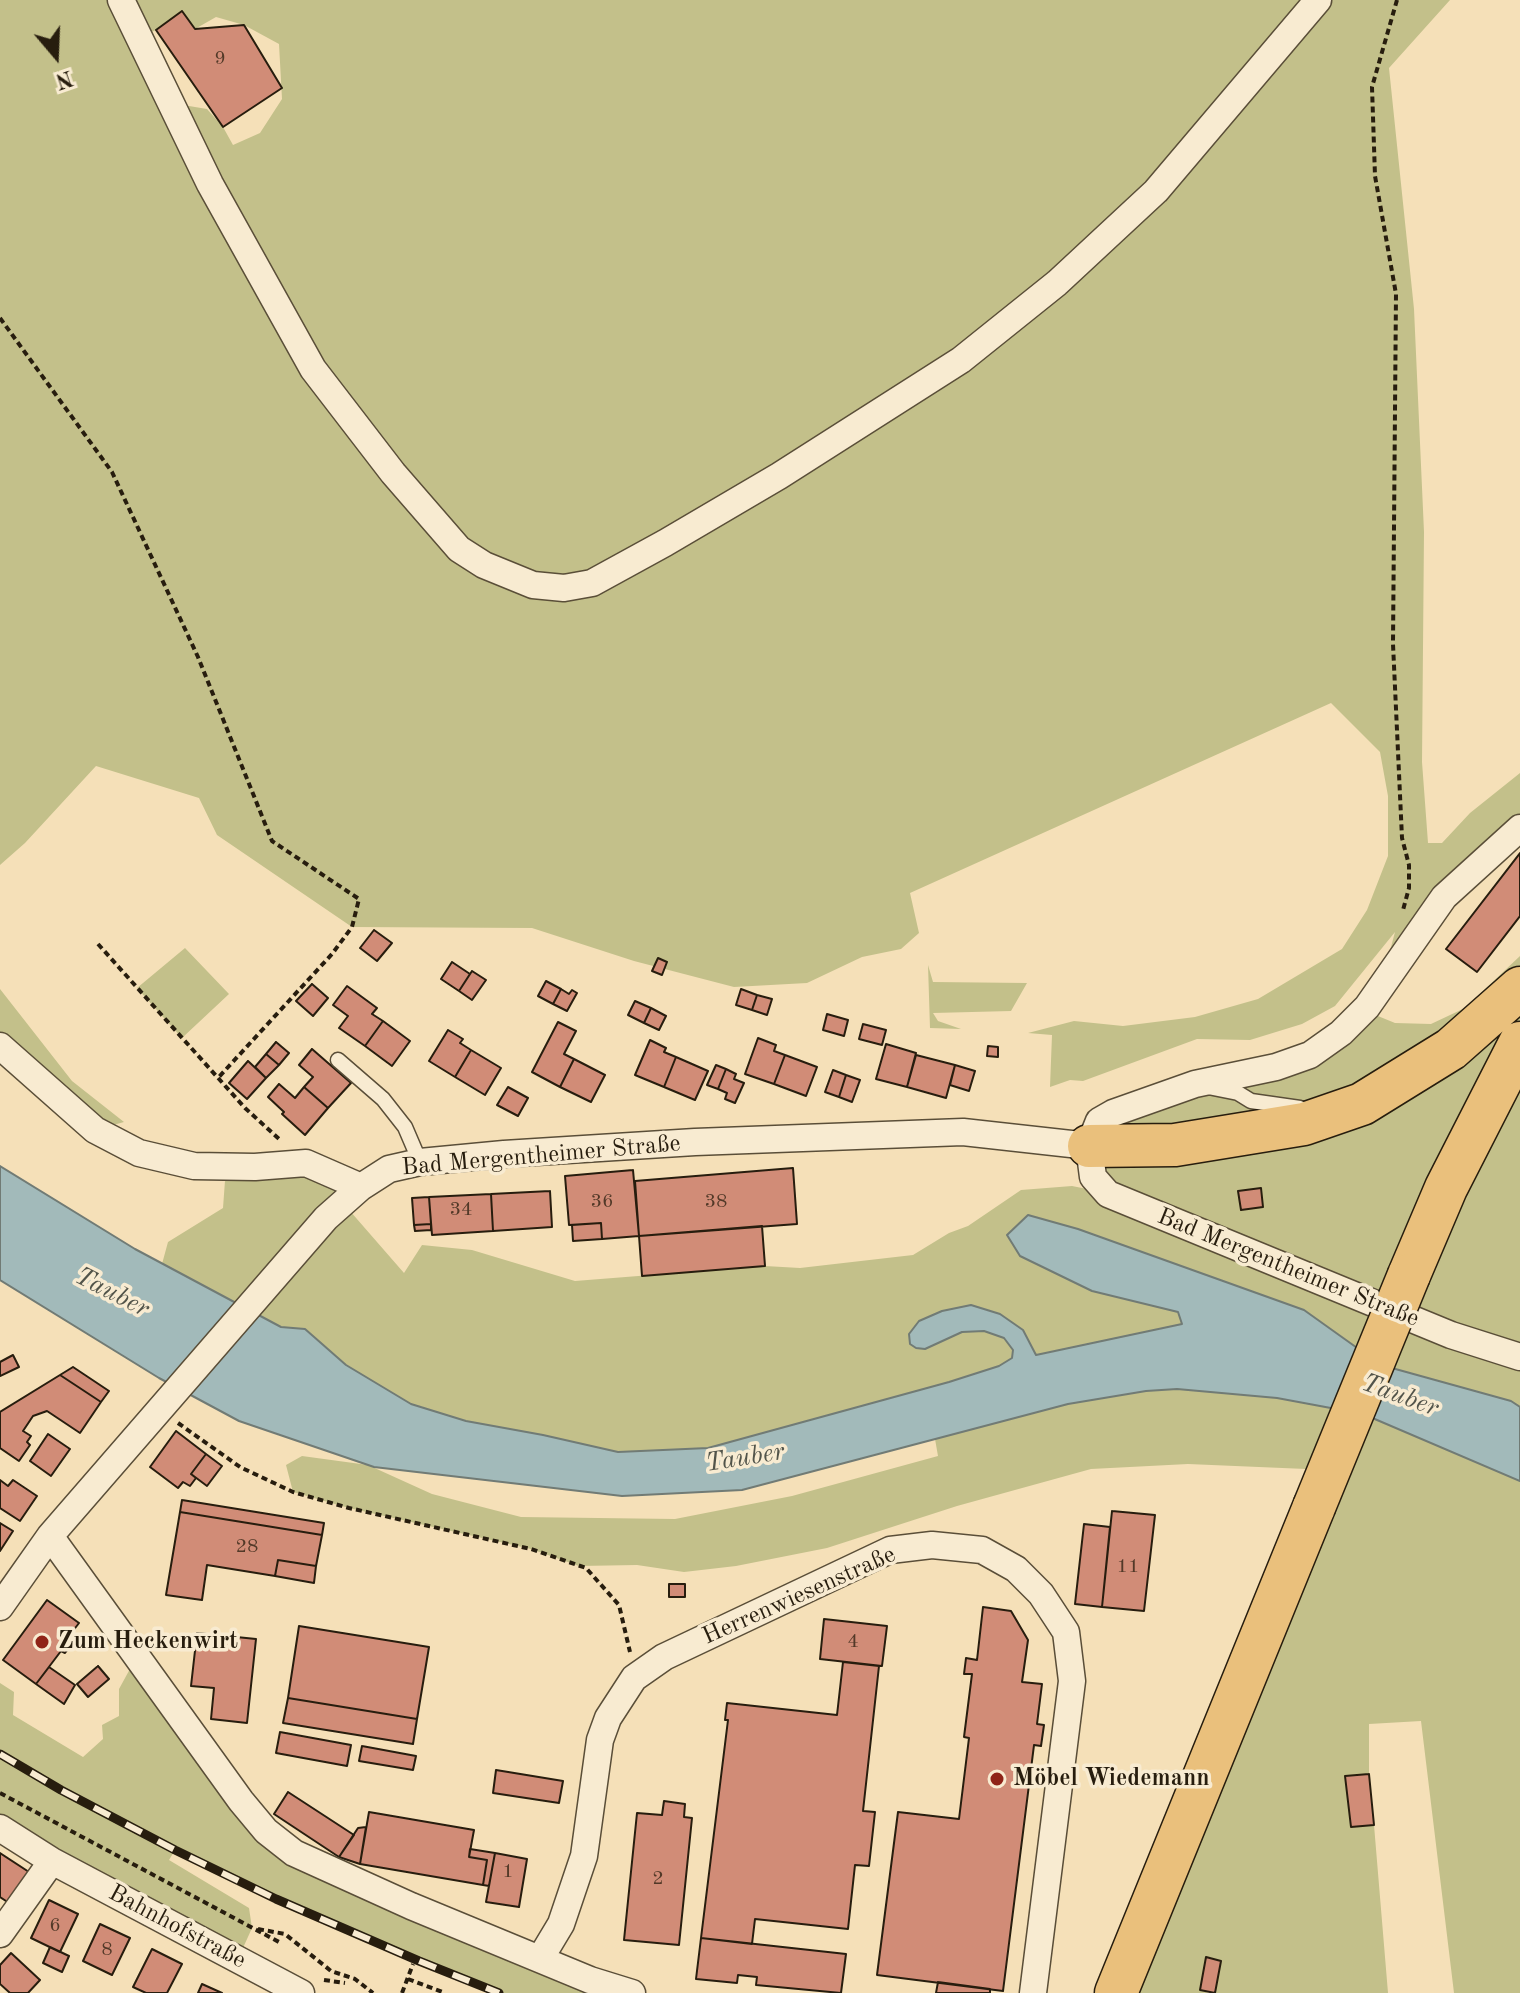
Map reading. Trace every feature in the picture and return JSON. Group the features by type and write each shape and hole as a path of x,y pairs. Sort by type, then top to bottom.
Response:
{"main road":[{"path":"1089,1146 1175,1145 1304,1124 1362,1104 1451,1049 1520,988"},
{"path":"1116,1993 1409,1275 1453,1174 1520,1043"}],"street":[{"path":"121,0 210,184 313,369 393,473 459,549 484,565 533,585 564,588 592,583 665,543 779,476 961,360 1057,283 1156,191 1318,0"},
{"path":"1089,1146 1099,1121 1113,1113 1195,1084 1276,1067 1310,1055 1341,1033 1367,1007 1444,897 1520,828"},
{"path":"0,1046 95,1130 139,1153 194,1166 255,1167 306,1163 361,1187"},
{"name":"Bad Mergentheimer Straße","path":"0,1607 50,1536 326,1218 361,1187 389,1169 420,1162 695,1142 963,1132 1089,1146 1093,1177 1108,1194 1451,1335 1520,1357"},
{"path":"50,1536 241,1801 266,1831 294,1853 328,1871 590,1980 632,1993"},
{"name":"Herrenwiesenstraße","path":"540,1959 561,1924 584,1856 600,1740 608,1718 634,1678 664,1657 890,1550 932,1545 982,1550 1016,1569 1041,1594 1066,1632 1072,1681 1033,1993"},
{"name":"Bahnhofstraße","path":"0,1828 52,1861 312,1986"},
{"path":"0,1934 52,1861"}],"lane":[{"path":"338,1060 383,1099 405,1127 420,1162"},
{"path":"1195,1084 1238,1093 1251,1101 1336,1113"}],"path":[{"path":"1397,0 1372,87 1375,176 1396,294 1393,644 1402,838 1409,865 1409,888 1401,917"},
{"path":"0,318 112,472 198,657 272,841 359,899 352,927 332,954 218,1078"},
{"path":"98,944 245,1108 306,1163"},
{"path":"162,1408 240,1467 293,1492 349,1508 531,1549 586,1568 619,1605 634,1678"},
{"path":"0,1793 279,1942"},
{"path":"252,1928 285,1934 331,1971 355,1979 373,1993"},
{"path":"402,1993 413,1964"},
{"path":"408,1979 445,1993"},
{"path":"312,1986 345,1983"}],"shaded area":[{"path":"0,0 1450,0 1389,68 1414,309 1424,532 1422,762 1428,843 1442,843 1470,813 1520,773 1520,828 1380,988 1395,932 1335,1006 1302,1024 1250,1040 1197,1039 1083,1081 1070,1080 1050,1087 1052,1035 1028,1033 1074,1021 1123,1026 1195,1017 1258,999 1342,949 1367,910 1388,856 1388,796 1380,752 1331,703 910,893 919,933 901,949 862,957 807,983 734,987 634,961 532,928 352,927 217,835 199,798 96,766 25,843 0,865","holes":["182,11 195,29 216,17 244,25 279,44 282,99 260,133 233,145 223,127 207,109 189,106 174,109 140,37 156,30"]},
{"path":"185,948 229,994 182,1038 137,988"},
{"path":"1520,956 1520,1407 1511,1401 1381,1365 1155,1343 1144,1332 1035,1355 949,1382 708,1448 618,1452 466,1421 411,1404 346,1365 305,1330 281,1327 162,1264 168,1242 223,1208 226,1167 255,1167 361,1187 350,1211 404,1273 422,1245 472,1250 575,1281 765,1266 800,1268 913,1255 949,1233 968,1226 1021,1190 1072,1186 1107,1193 1099,1121 1276,1067 1373,1014 1395,1023 1431,1024 1465,1008"},
{"path":"928,965 933,982 1027,983 1011,1011 933,1013 938,1021 961,1029 930,1028"},
{"path":"0,989 72,1081 124,1122 95,1130 0,1046"},
{"path":"1177,1389 1277,1398 1363,1414 1520,1481 1520,1993 1454,1993 1421,1721 1369,1724 1369,1774 1346,1777 1351,1827 1374,1825 1388,1993 1215,1993 1221,1962 1206,1958 1200,1990 1209,1993 1116,1993 1314,1507 1348,1479 1306,1469 1188,1464 1091,1469 957,1506 827,1548 736,1566 684,1572 637,1565 579,1566 531,1549 349,1508 293,1492 286,1465 302,1456 368,1465 432,1494 521,1517 675,1519 792,1496 938,1456 935,1439 1068,1404"},
{"path":"136,1658 266,1831 632,1993 499,1993 363,1938 175,1850 169,1860 249,1908 252,1928 238,1959 0,1828 0,1683 14,1692 13,1715 83,1757 103,1739 102,1725 119,1716 119,1689"}],"water":[{"name":"Tauber","path":"0,1166 135,1249 281,1327 305,1329 346,1365 411,1404 466,1421 618,1452 708,1448 949,1382 999,1366 1012,1358 1013,1350 1004,1338 984,1331 962,1332 925,1349 910,1344 909,1334 919,1321 942,1311 971,1305 1000,1314 1023,1330 1036,1355 1182,1324 1178,1312 1092,1291 1020,1256 1007,1235 1028,1215 1078,1229 1304,1310 1381,1365 1511,1401 1520,1407 1520,1481 1363,1414 1277,1398 1177,1389 1068,1404 742,1490 622,1496 374,1467 239,1421 159,1378 0,1280"}],"building":[{"path":"182,11 195,29 244,25 282,88 223,127 156,30"},
{"path":"1520,853 1520,916 1477,972 1446,949"},
{"path":"374,930 392,943 377,961 360,948"},
{"path":"658,958 667,962 662,975 652,971"},
{"path":"452,962 470,974 459,991 441,979"},
{"path":"472,971 486,980 472,1000 459,991"},
{"path":"546,981 561,989 553,1004 538,996"},
{"path":"312,984 328,998 313,1016 296,1001"},
{"path":"347,986 377,1008 372,1014 383,1021 365,1046 339,1028 348,1016 333,1005"},
{"path":"561,989 569,994 572,990 577,993 567,1011 553,1004"},
{"path":"741,989 757,995 752,1010 736,1005"},
{"path":"757,995 772,999 767,1015 752,1010"},
{"path":"635,1001 651,1008 644,1023 628,1015"},
{"path":"651,1008 666,1016 659,1030 644,1023"},
{"path":"827,1014 848,1020 844,1036 823,1030"},
{"path":"383,1021 410,1041 392,1066 365,1046"},
{"path":"558,1022 576,1031 564,1054 574,1059 560,1087 532,1072"},
{"path":"863,1024 886,1030 882,1045 859,1039"},
{"path":"448,1030 463,1039 460,1043 471,1050 455,1077 429,1061"},
{"path":"758,1038 776,1045 774,1051 785,1055 774,1084 745,1074"},
{"path":"650,1040 676,1057 664,1087 635,1075"},
{"path":"276,1042 289,1053 279,1065 266,1054"},
{"path":"886,1044 916,1053 907,1087 876,1079"},
{"path":"988,1046 998,1047 998,1057 987,1056"},
{"path":"312,1049 351,1083 328,1108 304,1087 313,1077 299,1065"},
{"path":"471,1050 501,1068 485,1095 455,1077"},
{"path":"266,1054 279,1065 266,1078 255,1067"},
{"path":"785,1055 817,1067 806,1096 774,1084"},
{"path":"916,1055 955,1065 946,1098 907,1087"},
{"path":"676,1057 708,1071 695,1100 664,1087"},
{"path":"574,1059 605,1075 591,1102 560,1087"},
{"path":"248,1061 266,1078 247,1099 229,1083"},
{"path":"716,1065 726,1069 718,1089 707,1085"},
{"path":"955,1065 975,1071 969,1091 950,1085"},
{"path":"726,1069 736,1074 734,1079 744,1083 735,1103 725,1099 727,1093 718,1089"},
{"path":"833,1070 846,1075 839,1097 825,1092"},
{"path":"846,1075 860,1080 852,1102 839,1097"},
{"path":"279,1084 295,1098 304,1087 328,1108 305,1135 268,1097"},
{"path":"508,1087 528,1098 518,1116 497,1105"},
{"path":"793,1168 797,1224 639,1236 635,1181"},
{"path":"633,1170 639,1236 602,1239 601,1223 569,1225 565,1176"},
{"path":"1261,1188 1263,1207 1241,1210 1238,1191"},
{"path":"550,1191 552,1227 493,1231 491,1194"},
{"path":"491,1194 493,1231 432,1235 429,1197"},
{"path":"429,1197 431,1224 414,1225 412,1198"},
{"path":"601,1223 602,1239 573,1241 572,1225"},
{"path":"431,1224 431,1230 415,1231 414,1225"},
{"path":"762,1226 765,1266 642,1276 639,1236"},
{"path":"13,1355 19,1367 0,1376 0,1362"},
{"path":"73,1367 109,1391 101,1402 60,1375"},
{"path":"60,1375 101,1402 80,1433 47,1411 33,1416 23,1431 31,1436 27,1442 30,1445 19,1461 0,1448 0,1412"},
{"path":"176,1431 206,1454 191,1474 196,1478 190,1486 183,1482 178,1488 150,1467"},
{"path":"48,1434 70,1449 51,1476 30,1461"},
{"path":"206,1454 222,1466 207,1486 191,1474"},
{"path":"0,1480 8,1486 13,1480 37,1496 20,1521 0,1508"},
{"path":"182,1500 324,1523 322,1535 180,1512"},
{"path":"1112,1511 1155,1515 1144,1611 1102,1607"},
{"path":"180,1512 322,1535 316,1566 278,1560 275,1576 207,1565 202,1600 166,1595"},
{"path":"0,1523 13,1531 0,1551"},
{"path":"1084,1524 1110,1527 1102,1607 1075,1604"},
{"path":"278,1560 316,1566 314,1583 275,1576"},
{"path":"669,1584 685,1584 685,1597 669,1597"},
{"name":"Zum Heckenwirt","path":"47,1600 79,1623 66,1640 71,1645 65,1653 61,1651 36,1684 3,1660"},
{"name":"Möbel Wiedemann","path":"983,1607 1011,1611 1028,1640 1022,1682 1042,1684 1037,1724 1044,1725 1041,1746 1034,1745 1003,1991 877,1975 898,1812 959,1819 969,1738 964,1737 972,1674 964,1674 966,1658 977,1660"},
{"path":"824,1619 887,1626 882,1666 820,1659"},
{"path":"299,1626 429,1647 417,1719 288,1698"},
{"path":"197,1633 256,1639 247,1723 211,1719 214,1688 191,1686"},
{"path":"843,1662 879,1666 863,1811 875,1812 869,1866 855,1865 848,1929 755,1919 752,1944 701,1938 728,1720 725,1720 727,1703 837,1715"},
{"path":"98,1666 109,1679 88,1697 77,1684"},
{"path":"49,1667 75,1685 64,1704 36,1684"},
{"path":"288,1698 417,1719 413,1744 283,1723"},
{"path":"280,1732 351,1745 347,1766 276,1753"},
{"path":"362,1746 416,1756 413,1770 359,1761"},
{"path":"496,1770 563,1781 559,1803 493,1793"},
{"path":"1369,1774 1374,1825 1351,1827 1345,1776"},
{"path":"288,1792 354,1835 339,1857 274,1814"},
{"path":"664,1801 685,1804 684,1817 692,1818 679,1945 624,1940 637,1813 662,1815"},
{"path":"369,1812 474,1830 469,1857 487,1860 483,1885 360,1864"},
{"path":"366,1827 360,1864 339,1857 358,1828"},
{"path":"470,1849 495,1853 489,1886 483,1885 487,1860 469,1857"},
{"path":"0,1853 29,1872 9,1903 0,1897"},
{"path":"495,1853 527,1859 519,1907 486,1902"},
{"path":"49,1900 78,1914 60,1952 31,1938"},
{"path":"100,1924 130,1938 112,1975 83,1961"},
{"path":"701,1938 846,1954 841,1993 756,1985 757,1977 738,1975 737,1983 696,1979"},
{"path":"50,1947 69,1956 62,1972 43,1963"},
{"path":"152,1949 182,1964 167,1993 146,1993 133,1987"},
{"path":"11,1953 40,1980 28,1993 10,1993 0,1984 0,1965"},
{"path":"1206,1957 1221,1961 1215,1993 1200,1990"},
{"path":"938,1982 990,1989 990,1993 936,1993"},
{"path":"202,1984 222,1993 198,1993"}],"railway":[{"path":"0,1754 175,1850 276,1899 499,1993"}],"place":[{"name":"Zum Heckenwirt","path":"42,1642"},
{"name":"Möbel Wiedemann","path":"997,1779"}]}
